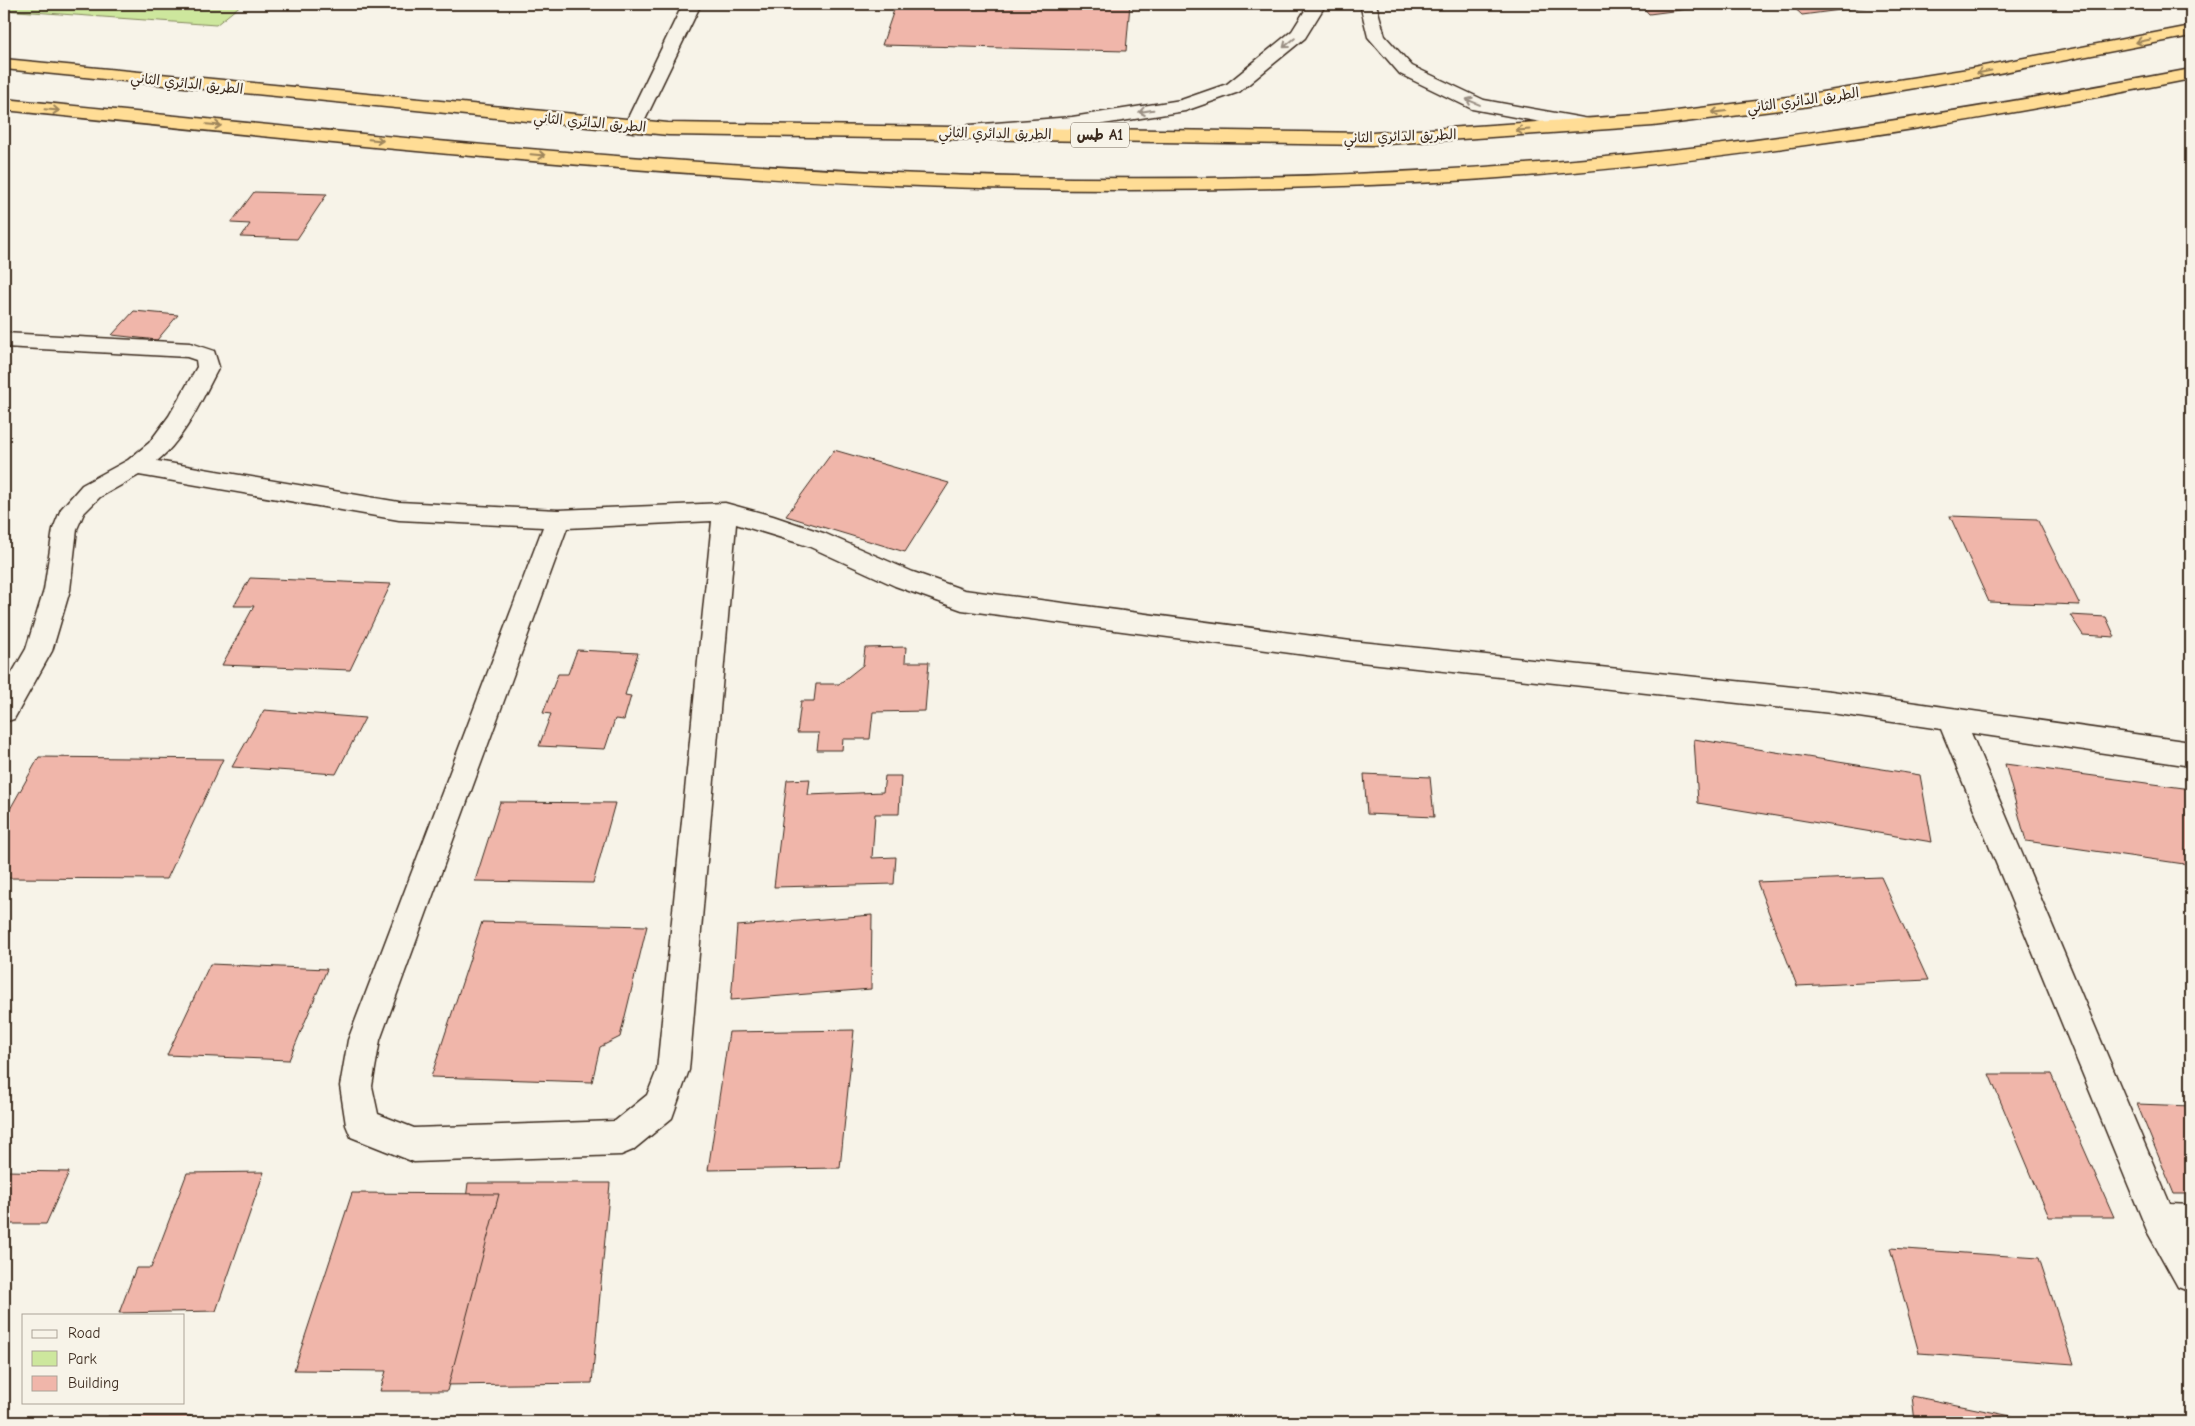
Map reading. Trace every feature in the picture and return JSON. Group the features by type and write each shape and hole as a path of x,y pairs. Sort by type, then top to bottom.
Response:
{"highway":[{"name":"الطريق الدائري الثاني","path":"4,64 668,129 1372,139 1653,120 1813,99 1968,74 2191,31"},
{"path":"4,106 632,164 874,178 1019,183 1190,183 1388,178 1481,173 1672,155 1832,135 2017,107 2191,74"}],"street":[{"path":"633,126 692,4"},
{"path":"947,133 1072,123 1185,105 1233,88 1299,34 1317,4"},
{"path":"1368,4 1377,38 1406,70 1479,105 1589,125"},
{"path":"4,340 190,350 206,356 208,367 178,420 157,449 136,466 91,491 73,509 65,529 56,590 39,651 4,710"},
{"path":"136,466 400,511 558,519 725,512 764,522 817,540 904,579 962,600 1351,651 1831,702 2191,754"},
{"path":"558,519 364,1040 356,1086 363,1125 414,1145 621,1138 660,1106 673,1070 725,512"},
{"path":"1951,719 2176,1221 2191,1274"}],"green space":[{"path":"6,4 242,4 216,25 4,10"}],"building":[{"path":"896,4 1130,4 1126,51 882,45"},
{"path":"1640,4 1728,4 1649,14"},
{"path":"1790,4 1886,4 1802,15"},
{"path":"254,192 327,194 297,239 241,237 250,224 231,223"},
{"path":"134,311 178,315 157,340 112,335"},
{"path":"834,450 949,483 905,552 786,516"},
{"path":"1950,516 2037,519 2080,605 1989,602"},
{"path":"250,578 391,584 350,670 222,665 254,606 234,606"},
{"path":"2070,615 2106,617 2115,637 2083,635"},
{"path":"906,647 905,662 929,662 925,711 873,712 870,739 843,739 842,750 817,750 819,733 797,733 801,701 814,701 816,684 839,684 863,665 865,648"},
{"path":"577,650 638,653 625,695 631,696 624,720 615,719 605,749 539,746 551,714 543,713 558,674 568,674"},
{"path":"264,710 365,718 336,774 232,767"},
{"path":"1694,739 1920,775 1932,842 1698,803"},
{"path":"39,757 223,759 167,879 4,878 4,820"},
{"path":"2005,764 2191,789 2191,865 2026,841"},
{"path":"1364,774 1430,777 1434,817 1367,814"},
{"path":"885,776 901,776 899,814 875,814 872,858 896,857 894,884 774,887 787,780 810,779 808,795 883,792"},
{"path":"500,802 615,803 593,883 475,881"},
{"path":"1881,877 1928,980 1797,986 1757,882"},
{"path":"872,915 871,989 731,1000 737,926"},
{"path":"482,922 647,926 620,1037 600,1047 592,1082 431,1077"},
{"path":"210,964 327,969 289,1060 167,1055"},
{"path":"854,1030 840,1168 708,1170 729,1032"},
{"path":"1989,1074 2051,1074 2114,1217 2049,1217"},
{"path":"2137,1104 2191,1106 2191,1194 2174,1194"},
{"path":"4,1171 69,1172 46,1224 4,1224"},
{"path":"264,1172 216,1311 119,1313 136,1268 151,1268 187,1173"},
{"path":"468,1183 610,1183 592,1383 443,1385"},
{"path":"352,1193 499,1194 447,1391 380,1391 386,1371 294,1370"},
{"path":"1890,1248 2039,1258 2074,1364 1919,1353"},
{"path":"1912,1396 2036,1421 2036,1422 1915,1422"},
{"path":"108,1416 191,1416 189,1422 105,1422"}]}
